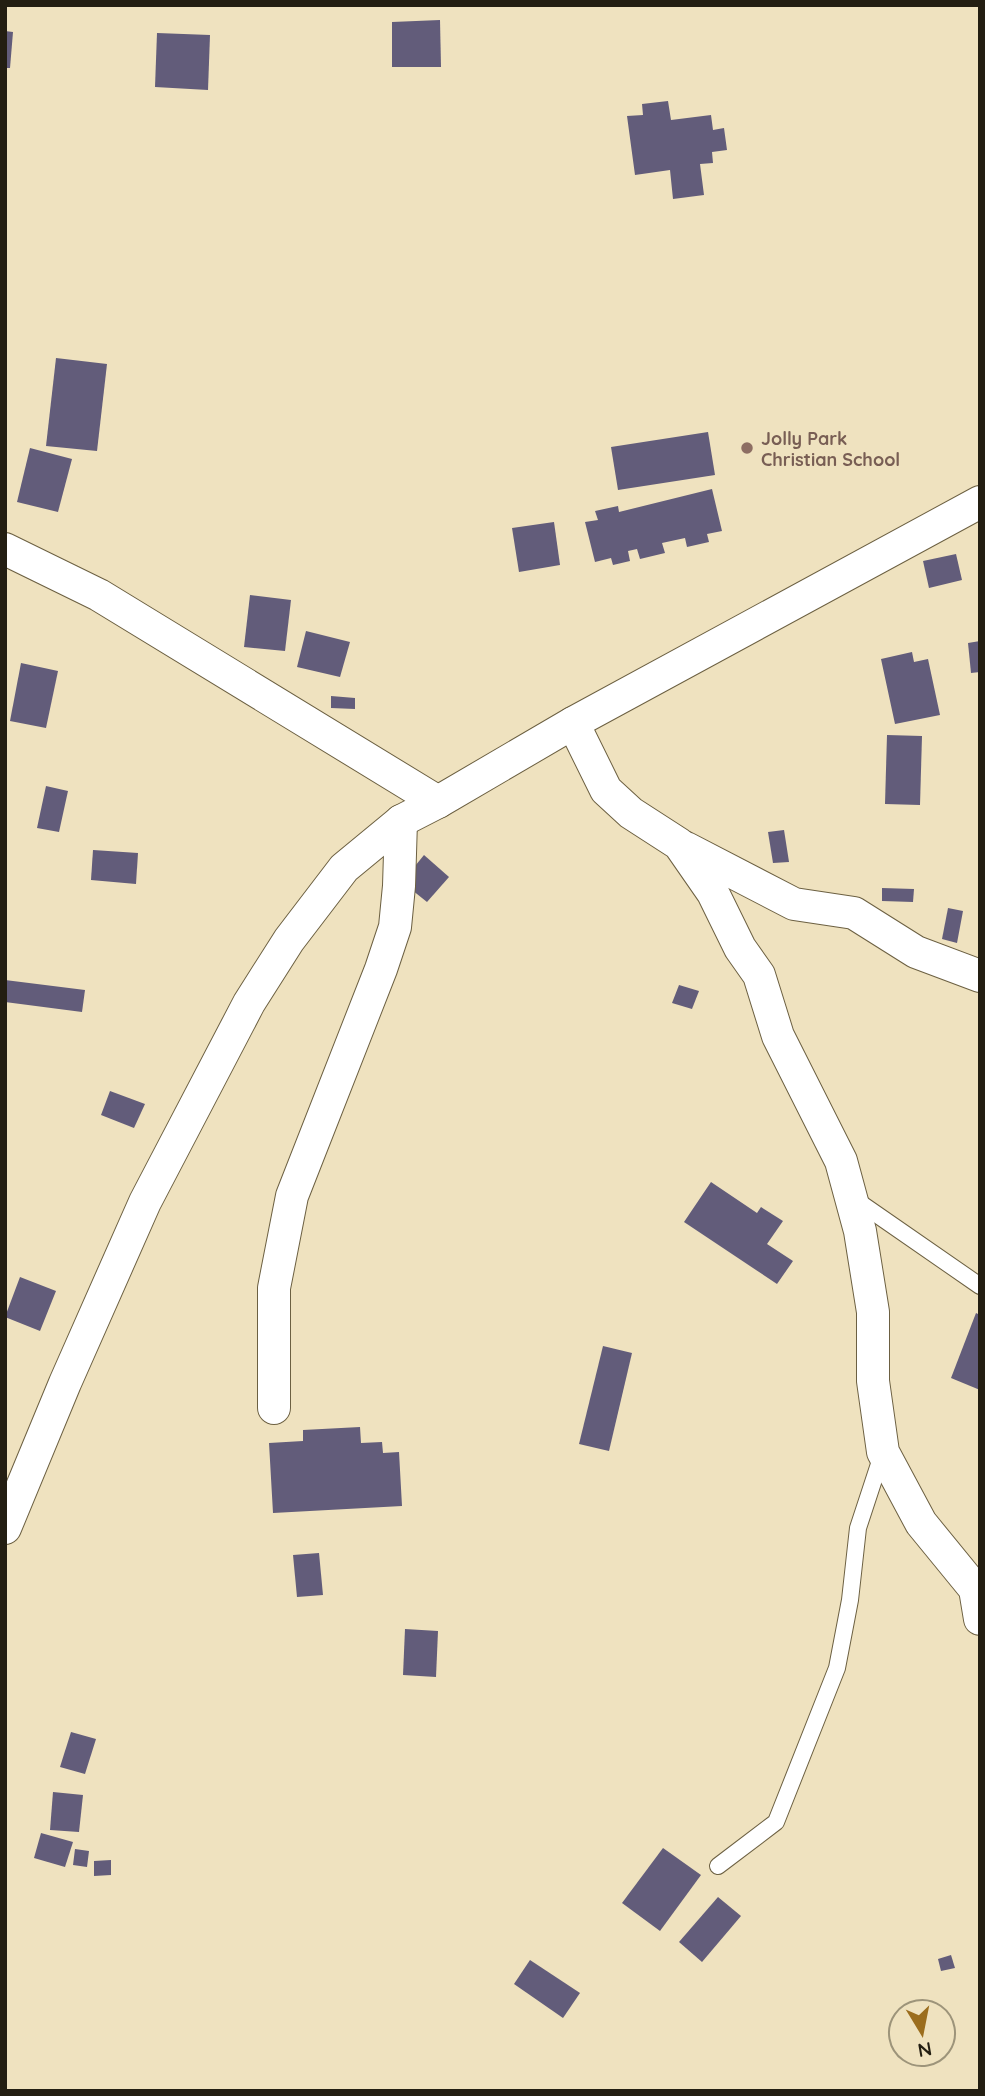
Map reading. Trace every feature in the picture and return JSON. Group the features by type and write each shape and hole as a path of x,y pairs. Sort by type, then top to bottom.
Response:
{"street":[{"path":"5,1528 145,1202 249,1003 289,940 344,868 401,821 573,723 980,502"},
{"path":"5,549 99,595 438,802"},
{"path":"573,723 606,790 631,813 679,844 794,904 854,912 916,953 980,976"},
{"path":"274,1408 274,1288 292,1196 395,927 401,821"},
{"path":"679,844 713,892 740,948 759,975 778,1036 841,1161 860,1231 873,1312 873,1381 883,1452 921,1523 975,1589 980,1619"}],"lane":[{"path":"851,1197 980,1286"},
{"path":"718,1866 776,1822 837,1668 850,1601 858,1528 883,1452"}],"building":[{"path":"440,20 441,67 392,67 392,22"},
{"path":"5,31 13,32 10,68 5,68"},
{"path":"157,33 210,35 208,90 155,87"},
{"path":"668,101 671,120 711,115 713,130 724,128 727,150 712,152 713,163 700,164 704,195 673,199 670,170 635,175 627,116 643,115 642,104"},
{"path":"56,358 107,364 97,451 46,446"},
{"path":"708,432 715,475 618,490 611,447"},
{"path":"30,448 72,459 58,512 17,502"},
{"path":"712,489 722,531 707,534 709,542 687,547 685,538 662,543 665,553 640,559 637,549 628,551 630,561 613,565 611,558 595,562 585,522 598,520 595,511 618,506 619,512"},
{"path":"554,522 560,565 519,572 512,528"},
{"path":"956,554 962,580 929,588 923,561"},
{"path":"250,595 291,600 285,651 244,647"},
{"path":"306,631 350,642 340,677 297,667"},
{"path":"980,641 980,672 971,673 968,643"},
{"path":"912,652 914,662 928,659 940,715 895,724 881,659"},
{"path":"21,663 58,671 46,728 10,721"},
{"path":"331,696 355,698 355,709 331,708"},
{"path":"887,735 922,736 920,805 885,804"},
{"path":"46,786 68,791 59,832 37,828"},
{"path":"784,830 789,862 773,863 768,832"},
{"path":"93,850 138,853 136,884 91,880"},
{"path":"424,855 449,877 427,902 402,882"},
{"path":"882,888 914,889 913,902 882,901"},
{"path":"948,908 963,911 957,943 942,939"},
{"path":"5,980 85,990 82,1012 5,1002"},
{"path":"679,985 699,991 692,1009 672,1003"},
{"path":"110,1091 145,1104 134,1128 101,1115"},
{"path":"711,1182 757,1213 761,1207 783,1221 767,1244 793,1261 777,1284 684,1222"},
{"path":"20,1277 56,1291 40,1331 5,1317"},
{"path":"976,1313 980,1315 980,1390 951,1378"},
{"path":"603,1346 632,1353 609,1451 579,1444"},
{"path":"360,1427 361,1443 382,1442 383,1453 399,1452 402,1506 273,1513 269,1443 303,1441 303,1430"},
{"path":"319,1553 323,1595 297,1597 293,1555"},
{"path":"405,1629 438,1631 436,1677 403,1675"},
{"path":"71,1732 96,1739 85,1774 60,1767"},
{"path":"53,1792 83,1795 79,1832 50,1830"},
{"path":"41,1833 73,1842 65,1867 34,1858"},
{"path":"663,1848 701,1875 660,1931 622,1903"},
{"path":"75,1849 89,1851 87,1867 73,1865"},
{"path":"111,1860 111,1875 94,1876 94,1861"},
{"path":"718,1897 741,1916 702,1962 679,1942"},
{"path":"951,1955 955,1968 941,1971 938,1959"},
{"path":"530,1960 580,1993 563,2018 514,1984"}],"place":[{"name":"Jolly Park Christian School","path":"747,448"}]}
